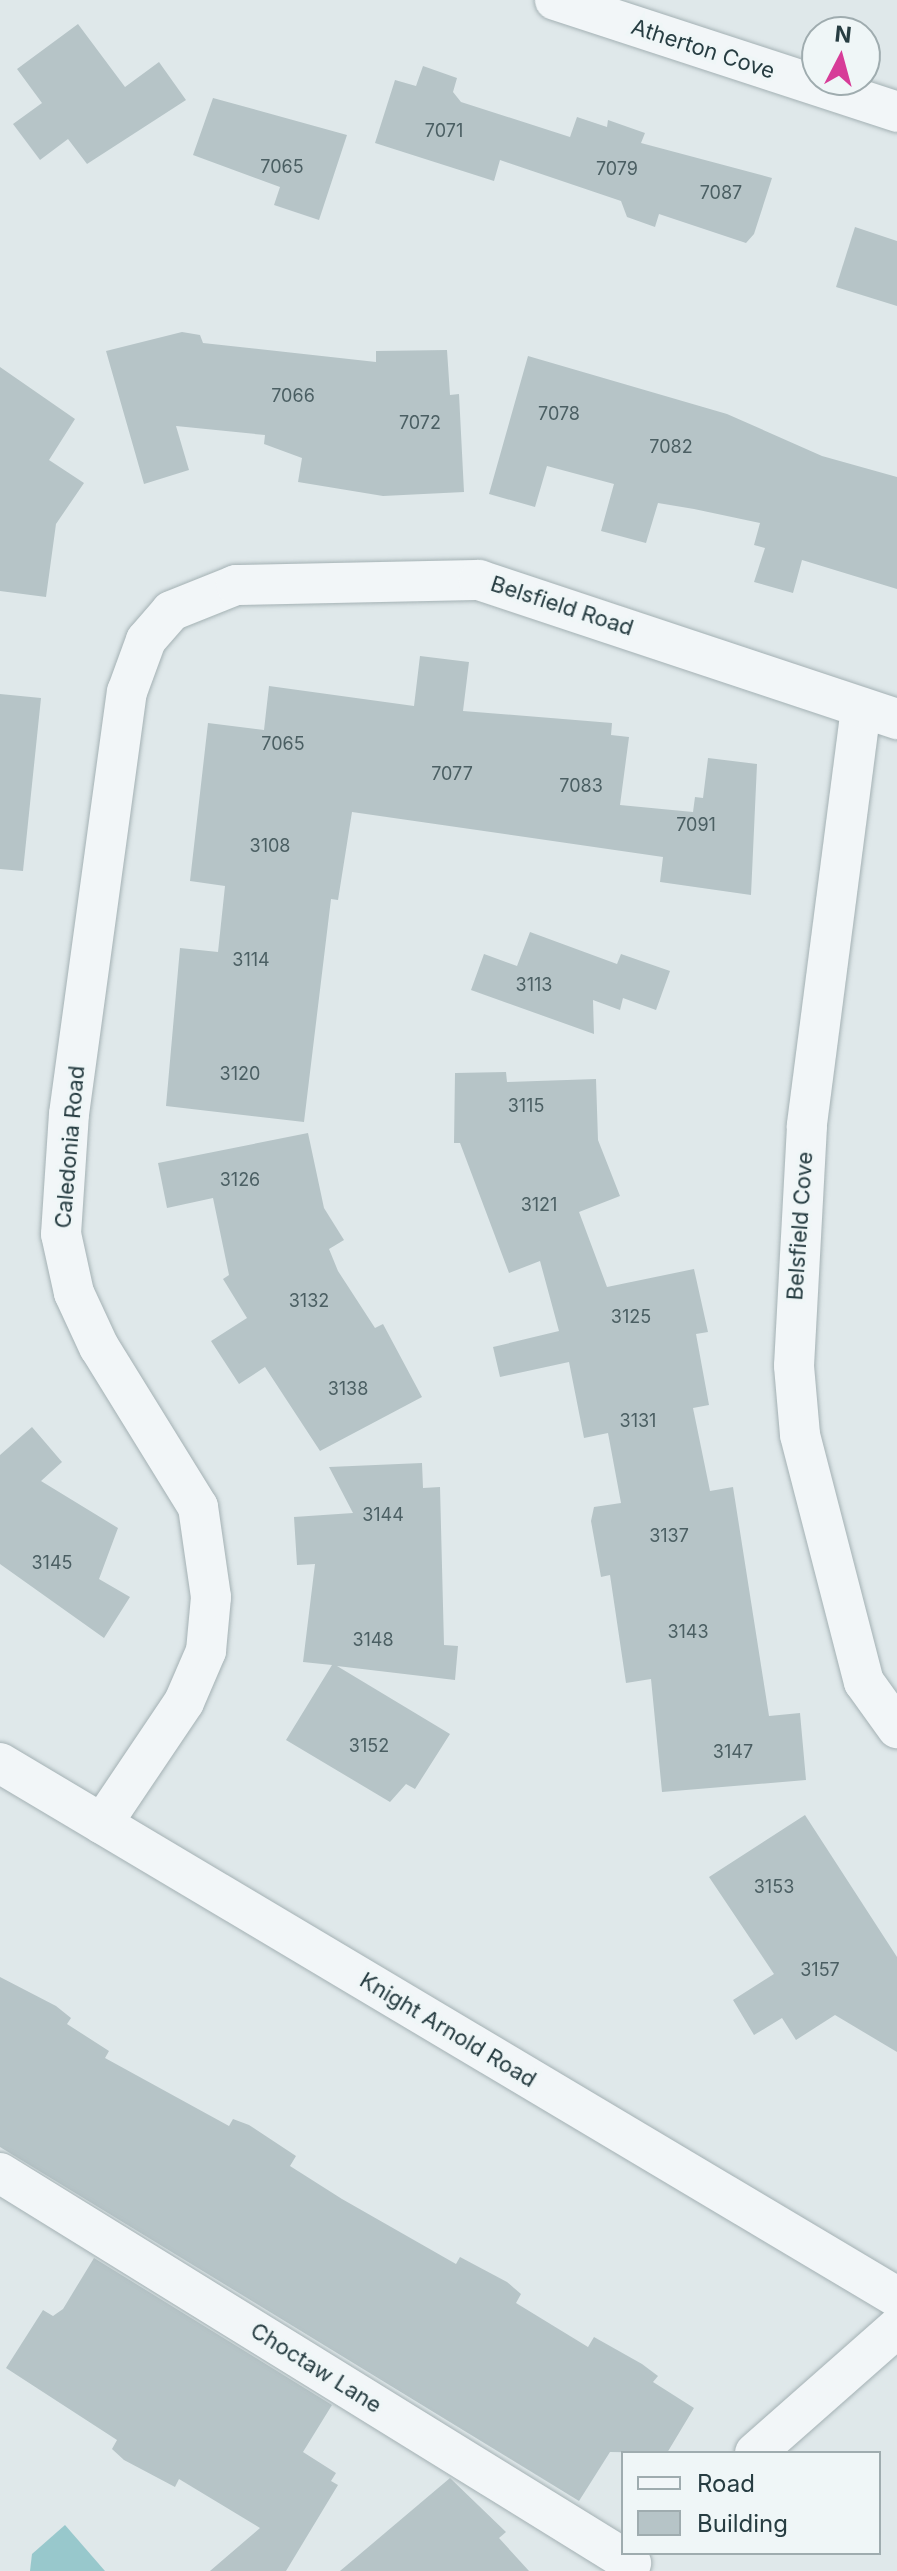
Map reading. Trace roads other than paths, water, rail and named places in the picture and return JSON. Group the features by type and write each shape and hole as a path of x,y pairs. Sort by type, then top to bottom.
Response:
{"street":[{"name":"Atherton Cove","path":"555,0 897,112"},
{"name":"Belsfield Road","path":"171,611 236,585 479,580 879,714"},
{"name":"Caledonia Road","path":"102,1824 184,1702 206,1651 211,1597 198,1507 99,1347 74,1293 61,1234 69,1114 127,692 146,640 171,611"},
{"name":"Belsfield Cove","path":"879,714 807,1126 794,1366 800,1435 864,1682 897,1728"},
{"name":"Knight Arnold Road","path":"0,1763 897,2297"},
{"name":"Choctaw Lane","path":"0,2173 632,2562"},
{"path":"757,2451 897,2328"}],"water":[{"path":"65,2525 105,2571 30,2571 32,2554"}]}
